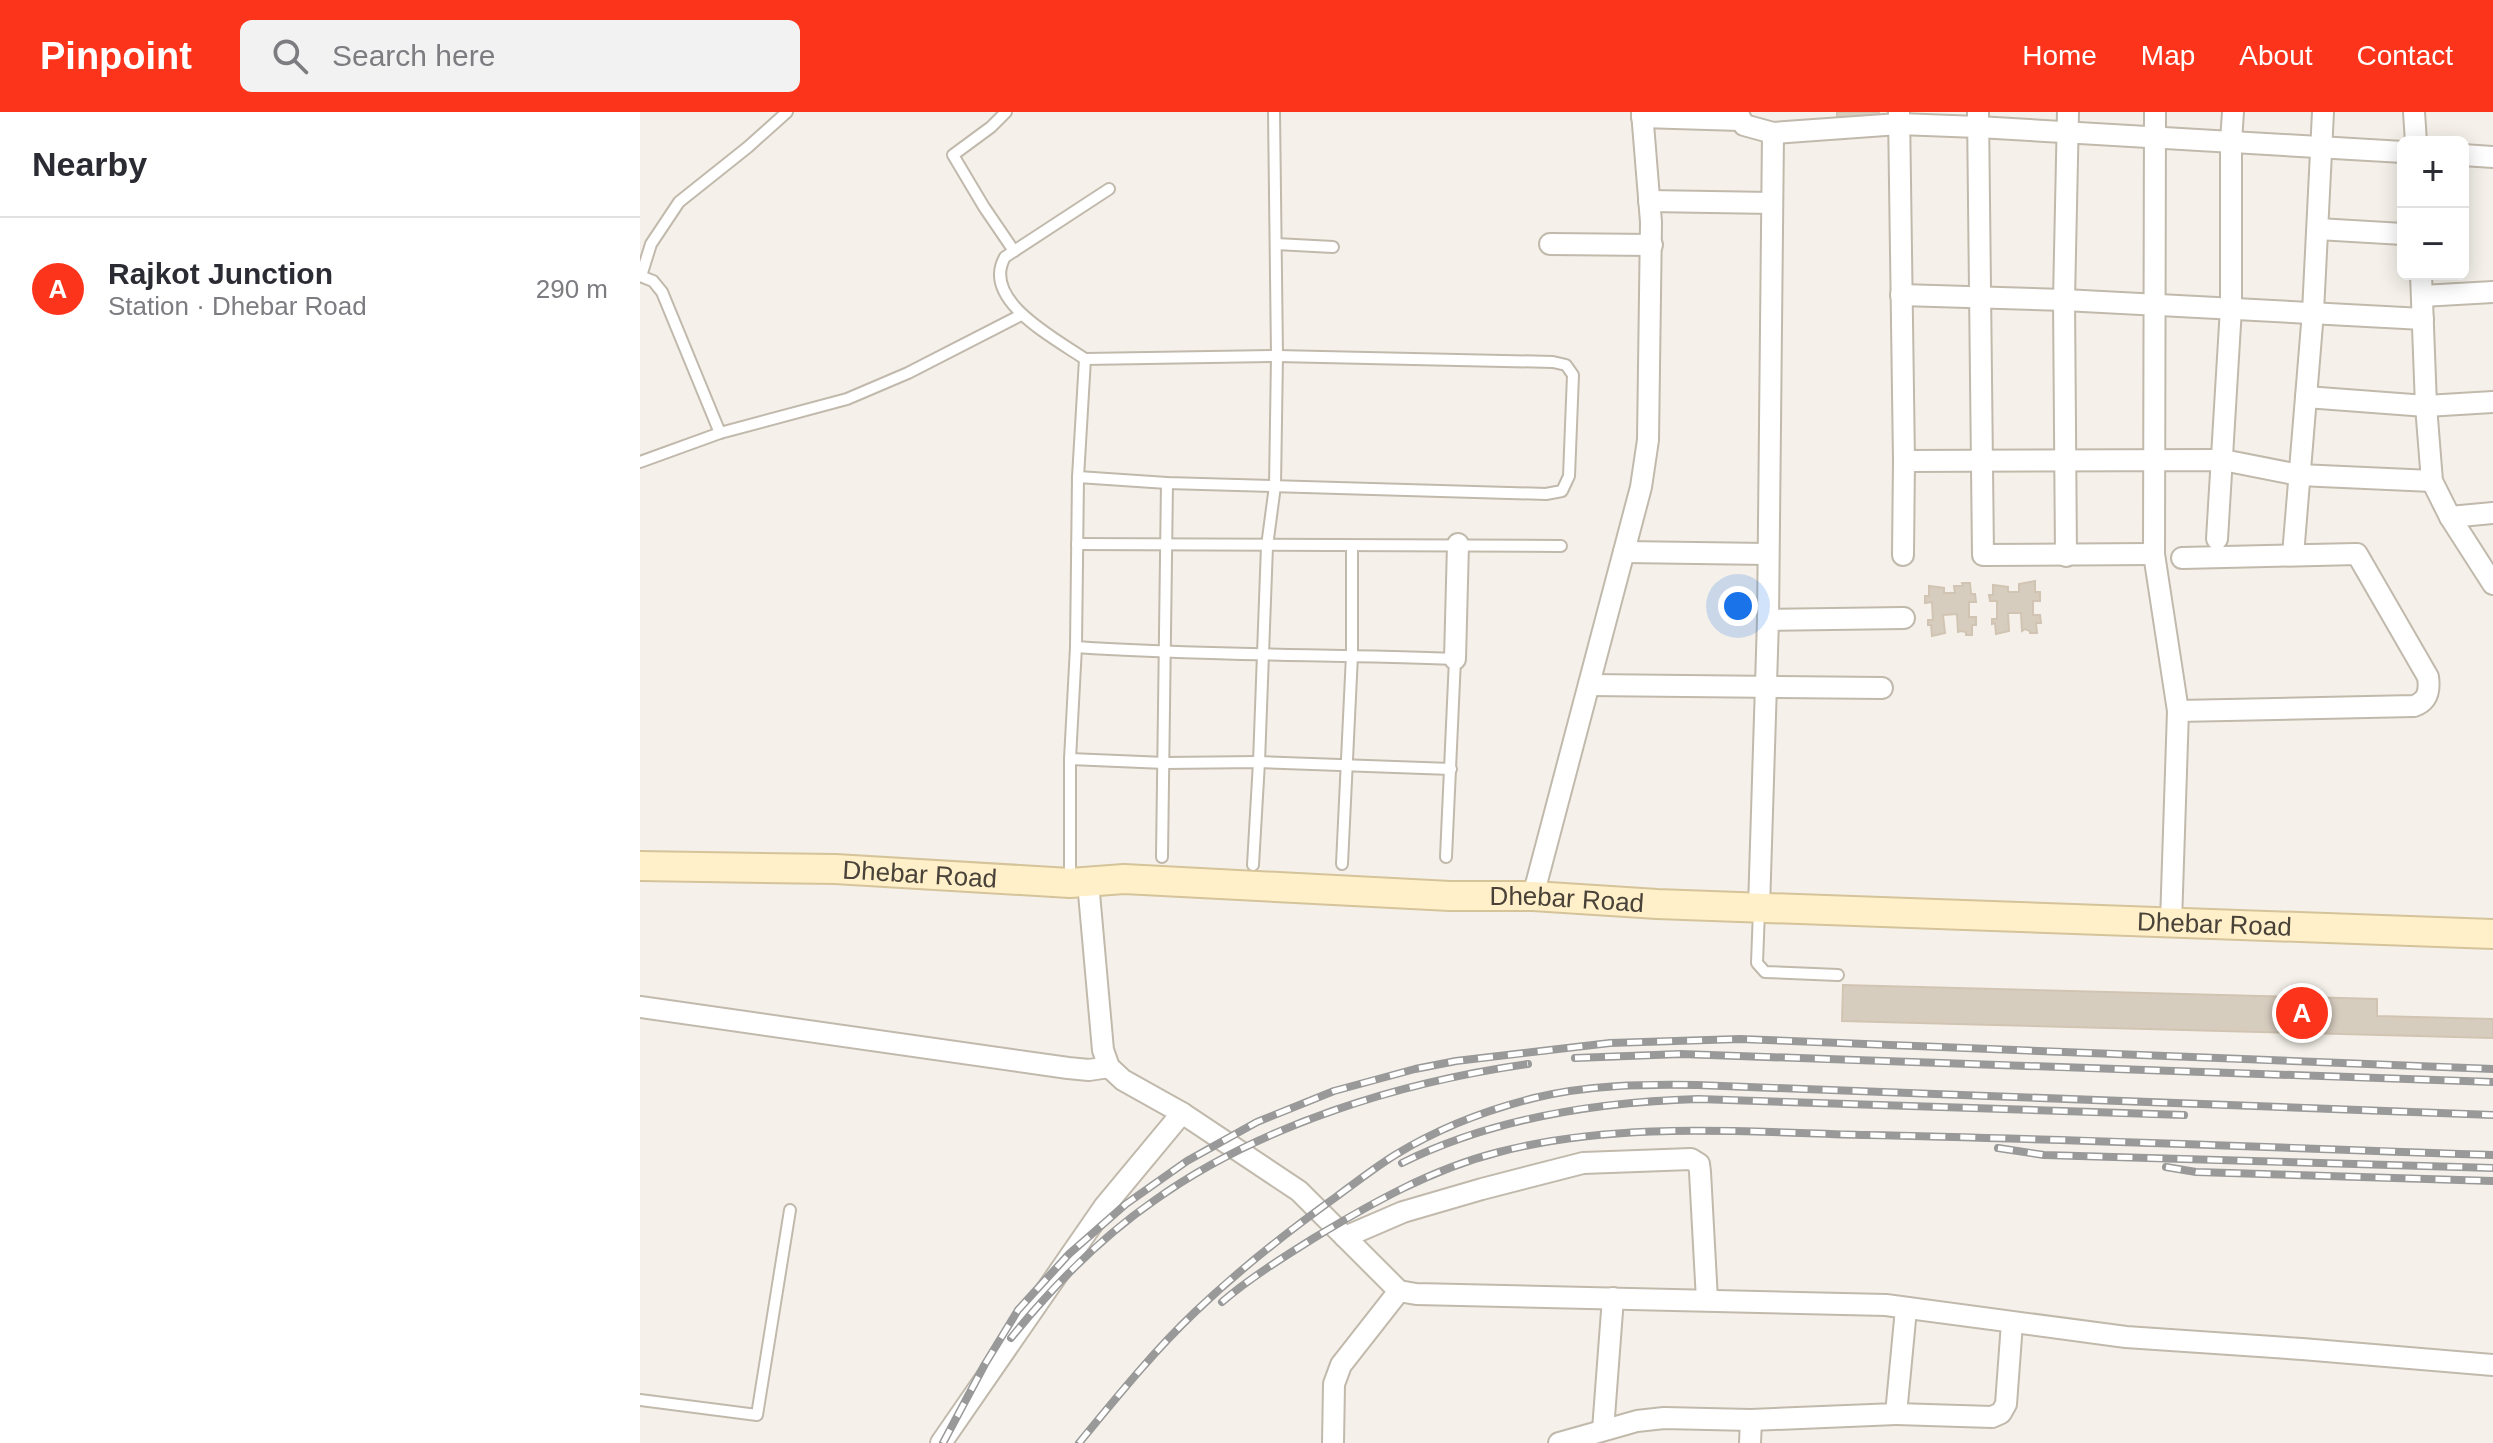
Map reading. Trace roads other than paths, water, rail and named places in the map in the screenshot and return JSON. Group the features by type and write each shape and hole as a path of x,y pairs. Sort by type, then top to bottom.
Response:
{"street":[{"path":"2155,112 2154,554 2178,711 2171,922"},
{"path":"2217,539 2231,308 2233,112"},
{"path":"2293,555 2313,312 2323,112"},
{"path":"2414,112 2416,136"},
{"path":"1533,896 1641,487 1648,440 1652,245 1642,114 1739,116 1744,125 1773,133 1899,118 2068,122 2154,137 2397,152"},
{"path":"1899,118 1903,555"},
{"path":"1978,119 1983,555 2154,554"},
{"path":"2066,556 2064,300 2068,122"},
{"path":"1759,908 1768,620 1773,133"},
{"path":"2469,155 2493,157"},
{"path":"1649,201 1772,203"},
{"path":"2318,229 2397,234"},
{"path":"1550,244 1652,245"},
{"path":"2421,280 2432,481 2450,517 2493,584"},
{"path":"2422,296 2493,292"},
{"path":"1901,295 1981,296 2423,319"},
{"path":"2306,397 2426,406 2493,402"},
{"path":"1904,461 2223,460 2299,475 2432,481"},
{"path":"2450,517 2493,513"},
{"path":"1455,659 1458,544"},
{"path":"1624,552 1768,554"},
{"path":"2178,711 2414,706 2422,703 2428,695 2428,677 2357,554 2182,558"},
{"path":"1768,620 1904,618"},
{"path":"1589,685 1882,688"},
{"name":"Dhebar Road","path":"640,866 835,869 1079,882 1124,879 1450,896 1533,896 1759,908 2493,934"},
{"path":"1079,882 1103,1050 1109,1067 1123,1080 1182,1113 1299,1191 1399,1291 1416,1294 1886,1305 2126,1337 2493,1365"},
{"path":"640,1007 1068,1068 1089,1070 1109,1067"},
{"path":"941,1443 1104,1207 1182,1113"},
{"path":"1345,1237 1403,1212 1583,1163 1691,1159 1699,1164 1700,1172 1707,1300"},
{"path":"1333,1443 1334,1384 1341,1365 1399,1291"},
{"path":"1603,1430 1613,1298"},
{"path":"1896,1414 1906,1309"},
{"path":"1559,1443 1637,1421 1664,1418 1751,1420 1896,1414 1992,1417 2001,1413 2006,1404 2012,1323"},
{"path":"1750,1443 1751,1420"}],"lane":[{"path":"720,433 662,292 653,281 640,276 651,244 679,202 787,112"},
{"path":"1006,112 953,155 1014,251"},
{"path":"1253,865 1267,546 1275,486 1274,112"},
{"path":"1078,477 1167,483 1546,494 1562,491 1569,476 1573,375 1566,365 1553,362 1277,356 1085,359 1021,315 1005,294 999,279 999,268 1005,257 1109,189"},
{"path":"1276,244 1333,247"},
{"path":"640,462 720,433 847,399 908,373 1021,315"},
{"path":"1079,882 1070,759 1076,647 1078,477 1085,359"},
{"path":"1162,857 1167,483"},
{"path":"1077,544 1561,546"},
{"path":"1342,864 1352,655 1352,547"},
{"path":"1076,647 1165,654 1455,659 1446,857"},
{"path":"1070,759 1451,769"},
{"path":"1759,908 1757,963 1765,972 1838,975"},
{"path":"640,1400 757,1415 790,1210"}],"railway":[{"path":"943,1443 1018,1310 1069,1254 1126,1204 1187,1161 1257,1122 1334,1091 1415,1069 1456,1061 1610,1043 1740,1039 2493,1069"},
{"path":"1575,1058 1681,1054 2493,1082"},
{"path":"1011,1338 1043,1300 1115,1230 1196,1173 1286,1129 1333,1111 1431,1082 1528,1064"},
{"path":"1079,1443 1179,1327 1299,1224 1372,1170 1411,1146 1462,1121 1534,1098 1615,1086 1697,1085 2493,1115"},
{"path":"1402,1163 1472,1134 1546,1115 1660,1101 1698,1099 2184,1115"},
{"path":"1222,1302 1255,1276 1314,1238 1426,1177 1499,1152 1589,1136 1728,1131 2493,1155"},
{"path":"1998,1148 2044,1155 2493,1168"},
{"path":"2166,1167 2196,1172 2493,1181"}],"place":[{"name":"Rajkot Junction","path":"2302,1013"}]}
